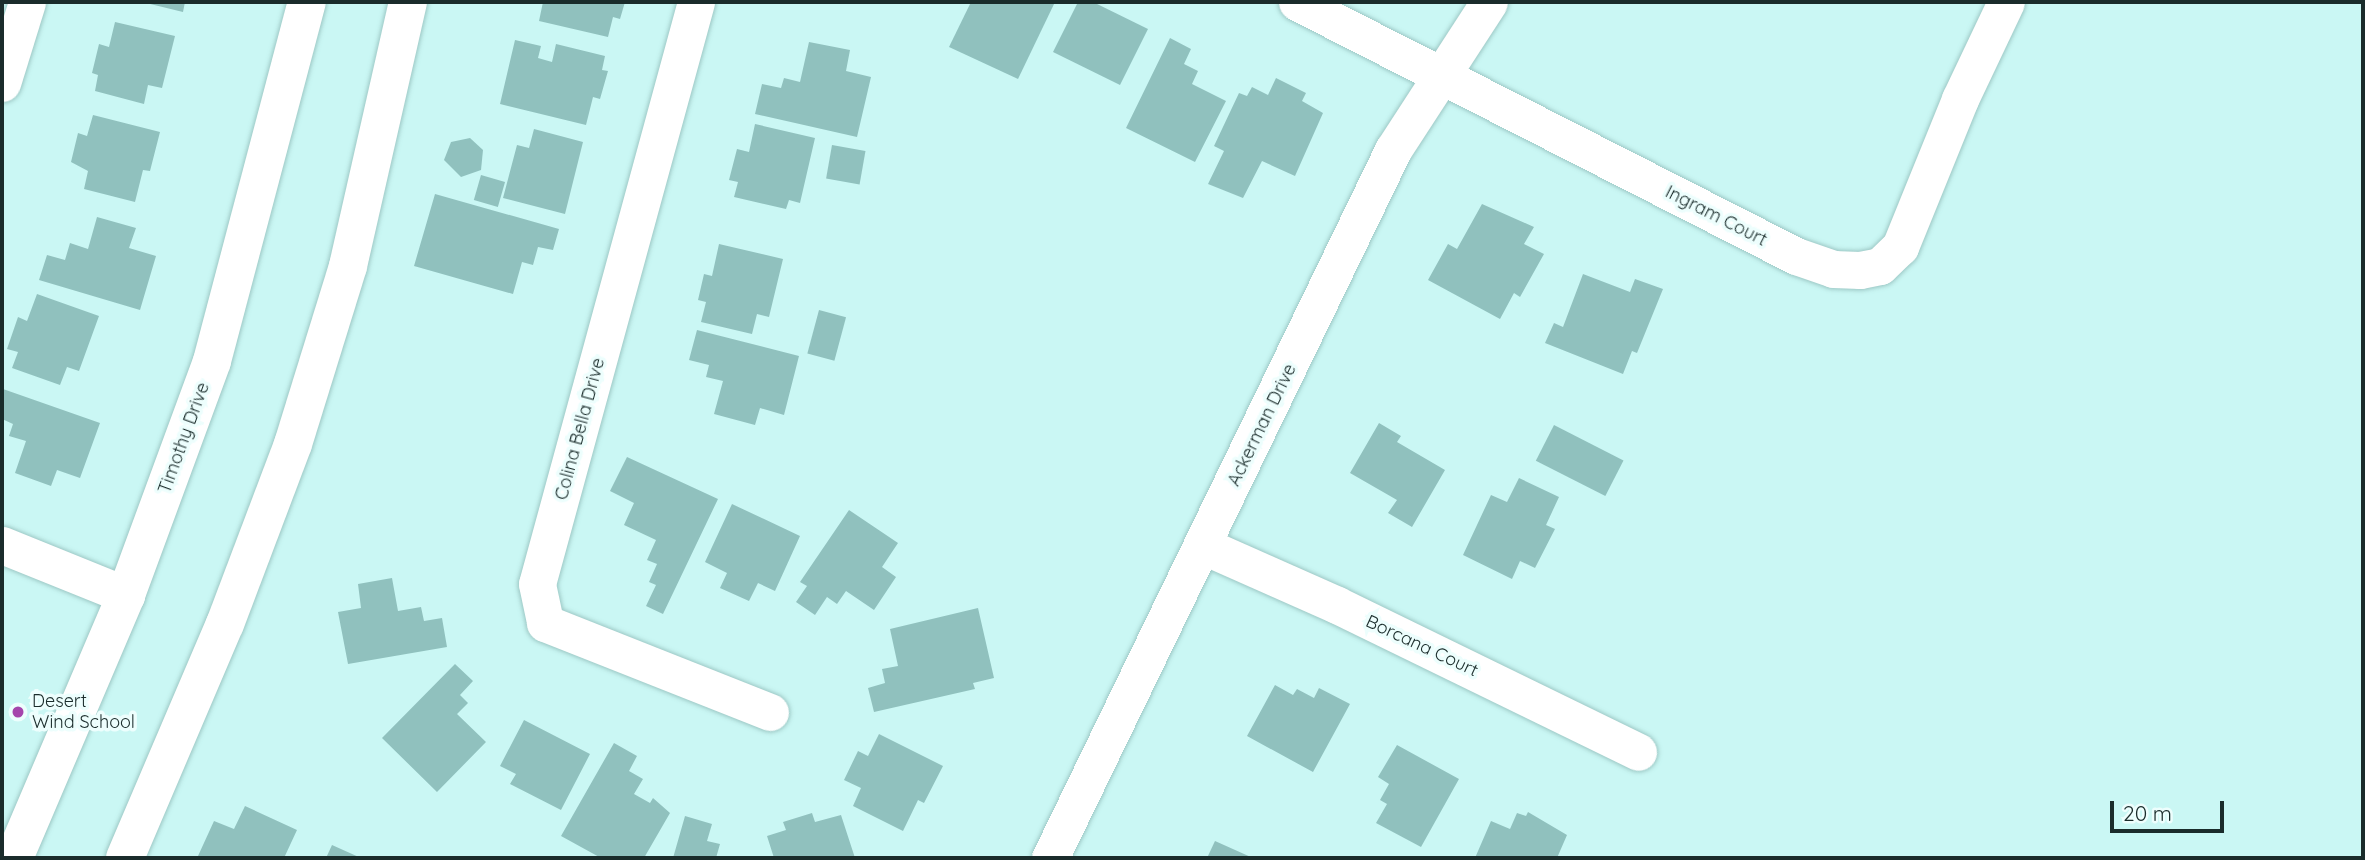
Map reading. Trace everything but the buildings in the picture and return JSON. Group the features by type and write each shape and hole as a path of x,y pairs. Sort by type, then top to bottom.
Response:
{"street":[{"path":"2,83 27,2"},
{"name":"Timothy Drive","path":"14,858 126,595 212,362 307,2"},
{"path":"125,858 225,624 293,444 348,266 408,2"},
{"name":"Colina Bella Drive","path":"696,2 537,584 545,622 770,712"},
{"name":"Ingram Court","path":"1297,2 1796,256 1833,269 1860,270 1880,265 1900,247 1960,99 2006,2"},
{"name":"Ackerman Drive","path":"1050,858 1204,546 1393,150 1440,73 1489,2"},
{"path":"2,545 126,595"},
{"name":"Borcana Court","path":"1204,546 1349,611 1638,751"}],"place":[{"name":"Desert Wind School","path":"18,712"}]}
